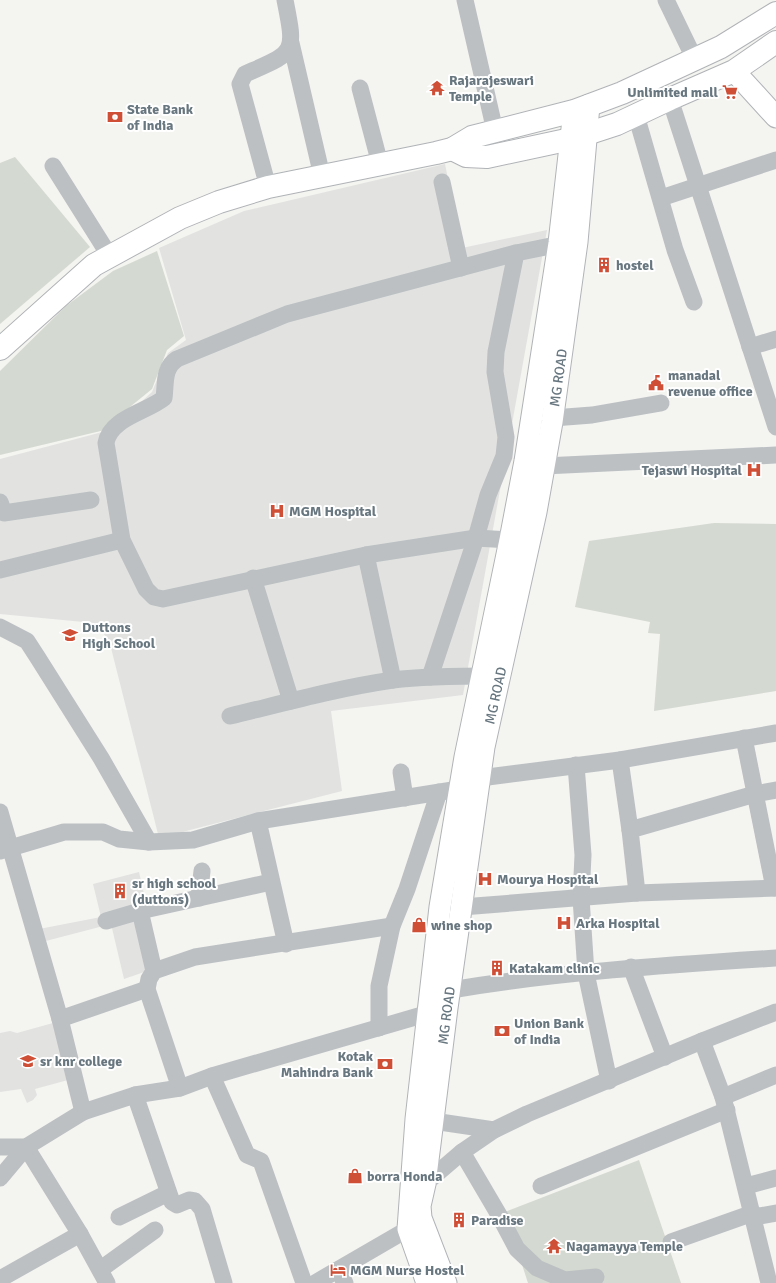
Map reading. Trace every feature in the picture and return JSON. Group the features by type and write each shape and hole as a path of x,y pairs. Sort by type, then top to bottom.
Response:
{"highway":[{"path":"0,349 94,265 108,255 186,215 219,202 268,187 452,149 472,137 581,108 622,93 695,60 745,33 776,13"},
{"path":"452,149 466,156 487,157 578,136 618,124 734,71 776,42"}],"main road":[{"path":"734,71 776,117"},
{"name":"MG ROAD","path":"428,1283 408,1230 409,1199 416,1119 440,907 459,789 491,676 544,466 553,418 581,108"},
{"name":"MG ROAD","path":"446,1283 421,1218 420,1206 425,1184 447,1008 451,990 480,778 491,676 510,540 530,430 568,243"}],"street":[{"path":"285,0 291,30 291,43 322,176"},
{"path":"465,0 495,130"},
{"path":"666,0 695,60"},
{"path":"268,187 240,84 245,74 279,59 287,52 291,43"},
{"path":"360,88 380,164"},
{"path":"670,99 776,427"},
{"path":"636,115 675,250 694,302"},
{"path":"661,198 776,160"},
{"path":"53,166 108,255"},
{"path":"442,182 461,268"},
{"path":"510,540 476,538 366,555 253,578 163,599 154,597 146,589 122,540 106,442 107,437 121,422 156,405 164,398 167,369 170,364 287,314 516,253 568,243"},
{"path":"430,677 476,538 488,495 504,451 506,437 495,372 496,352 516,253"},
{"path":"750,347 776,339"},
{"path":"553,418 599,414 662,403"},
{"path":"544,466 776,455"},
{"path":"0,502 4,513 91,500"},
{"path":"0,570 122,540"},
{"path":"366,555 393,680"},
{"path":"253,578 291,701"},
{"path":"0,627 27,641 101,758 148,842"},
{"path":"230,716 291,701 393,680 430,677 491,676"},
{"path":"6,849 64,832 103,832 119,839 148,842 193,840 258,821 459,789 480,778 620,760 744,738 776,734"},
{"path":"462,907 637,893 775,888 754,794 744,738"},
{"path":"620,760 637,893"},
{"path":"576,765 583,855 581,898 586,973 609,1081"},
{"path":"401,772 405,798"},
{"path":"630,830 754,794 776,790"},
{"path":"379,1028 379,986 392,926 407,889 439,792"},
{"path":"0,812 6,849 60,1018 83,1112"},
{"path":"258,821 286,944"},
{"path":"199,898 202,871"},
{"path":"106,921 140,910 271,882"},
{"path":"140,910 154,971"},
{"path":"180,1088 147,989 149,979 154,971 195,957 286,944 392,926"},
{"path":"451,990 631,967 776,958"},
{"path":"631,967 666,1057"},
{"path":"60,1018 147,989"},
{"path":"409,1199 462,1152 494,1130 527,1114 702,1041 776,1012"},
{"path":"0,1178 26,1147 83,1112 135,1095 180,1088 212,1076 429,1013"},
{"path":"702,1041 725,1103 753,1215 768,1244 769,1283"},
{"path":"212,1076 247,1155 261,1161 304,1283"},
{"path":"541,1186 725,1103 775,1078"},
{"path":"135,1095 168,1193 174,1204 181,1205 189,1200 198,1203 202,1209 224,1283"},
{"path":"433,1121 494,1130"},
{"path":"0,1147 26,1147"},
{"path":"26,1147 104,1276 154,1230"},
{"path":"462,1152 517,1249 537,1268 565,1280 596,1277"},
{"path":"746,1186 776,1178"},
{"path":"119,1217 168,1193"},
{"path":"671,1242 753,1215 776,1213"},
{"path":"315,1283 341,1276 408,1230"},
{"path":"0,1279 80,1234"}],"shaded area":[{"path":"15,157 90,247 0,324 0,163"},
{"path":"445,164 462,248 547,230 463,695 331,711 342,791 159,838 109,640 94,623 0,614 0,459 110,430 152,392 168,353 186,340 159,248 244,211"},
{"path":"157,251 184,336 167,350 152,389 120,415 109,429 0,455 0,371 66,306 113,271"},
{"path":"714,523 776,524 776,691 654,711 660,634 648,633 650,622 575,607 589,541"},
{"path":"139,872 146,903 150,970 124,979 111,924 42,942 39,929 101,917 93,884"},
{"path":"53,1023 68,1080 35,1089 37,1095 33,1100 27,1103 21,1089 0,1092 0,1033 10,1031 17,1033"},
{"path":"639,1160 681,1283 528,1283 505,1212"}],"place":[{"name":"Rajarajeswari Temple","path":"437,88"},
{"name":"Unlimited mall","path":"730,92"},
{"name":"State Bank of India","path":"115,117"},
{"name":"hostel","path":"604,265"},
{"name":"manadal revenue office","path":"656,383"},
{"name":"Tejaswi Hospital","path":"754,470"},
{"name":"MGM Hospital","path":"277,511"},
{"name":"Duttons High School","path":"70,635"},
{"name":"Mourya Hospital","path":"485,879"},
{"name":"sr high school (duttons)","path":"120,891"},
{"name":"Arka Hospital","path":"564,923"},
{"name":"wine shop","path":"419,925"},
{"name":"Katakam clinic","path":"497,968"},
{"name":"Union Bank of India","path":"502,1031"},
{"name":"sr knr college","path":"28,1061"},
{"name":"Kotak Mahindra Bank","path":"385,1064"},
{"name":"borra Honda","path":"355,1176"},
{"name":"Paradise","path":"459,1220"},
{"name":"Nagamayya Temple","path":"554,1246"},
{"name":"MGM Nurse Hostel","path":"338,1270"}]}
